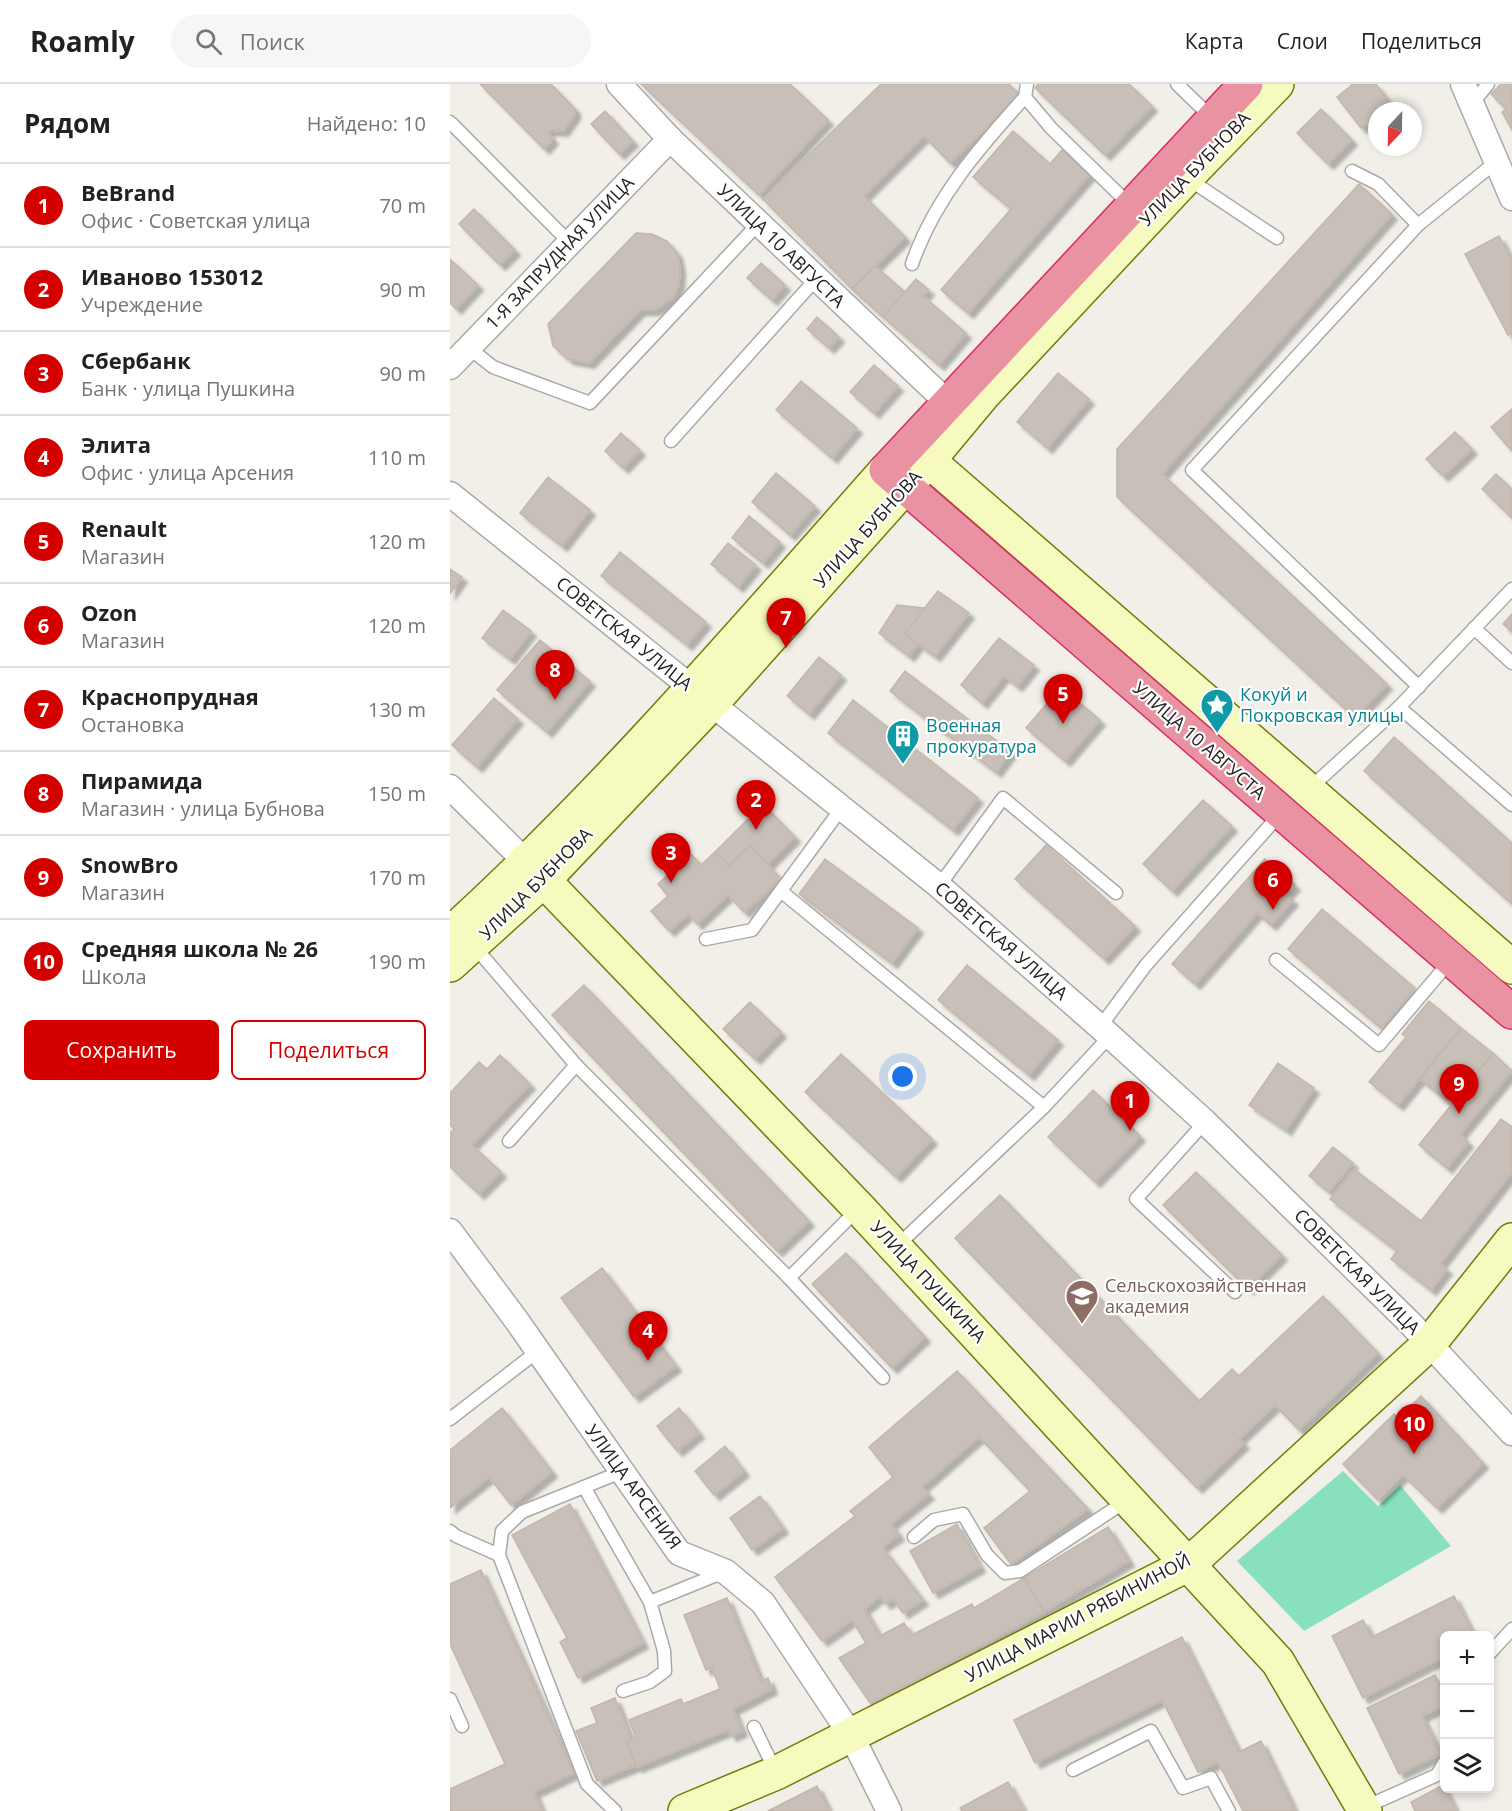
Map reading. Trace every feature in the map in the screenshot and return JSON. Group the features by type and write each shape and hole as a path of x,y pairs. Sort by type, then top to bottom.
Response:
{"highway":[{"name":"УЛИЦА БУБНОВА","path":"896,479 919,452 948,403 1246,84"},
{"name":"УЛИЦА 10 АВГУСТА","path":"896,479 1512,1012"}],"street":[{"name":"УЛИЦА 10 АВГУСТА","path":"619,84 670,139 948,403"},
{"name":"УЛИЦА БУБНОВА","path":"919,452 984,394 1186,177 1277,84"},
{"path":"1467,94 1512,198"},
{"name":"1-Я ЗАПРУДНАЯ УЛИЦА","path":"450,367 670,139"},
{"name":"УЛИЦА 10 АВГУСТА","path":"919,452 1512,967"},
{"name":"УЛИЦА БУБНОВА","path":"458,948 702,696 896,479"},
{"name":"СОВЕТСКАЯ УЛИЦА","path":"450,494 939,886 1105,1031 1205,1122 1430,1343 1512,1433"},
{"name":"УЛИЦА ПУШКИНА","path":"450,787 535,871 859,1208 1278,1662 1364,1809"},
{"path":"1282,812 1307,790"},
{"name":"УЛИЦА АРСЕНИЯ","path":"450,1231 679,1553 726,1572 763,1603 851,1735 889,1811"},
{"name":"УЛИЦА МАРИИ РЯБИНИНОЙ","path":"685,1811 776,1773 1189,1563 1430,1343 1512,1240"}],"lane":[{"path":"912,264 921,236 952,186 983,143 1025,97 1027,84"},
{"path":"1177,84 1212,119"},
{"path":"1467,94 1488,84"},
{"path":"1025,97 1051,128 1099,171 1131,207"},
{"path":"450,122 570,243"},
{"path":"1419,687 1192,471 1419,225 1496,162"},
{"path":"1352,171 1378,184 1419,225"},
{"path":"1186,177 1277,238"},
{"path":"469,348 493,367 590,403 758,224"},
{"path":"671,441 816,279"},
{"path":"1307,790 1399,707 1512,588"},
{"path":"1474,628 1512,663"},
{"path":"1399,707 1512,806"},
{"path":"939,886 1003,798 1116,893"},
{"path":"706,939 752,930 841,809"},
{"path":"896,1248 1044,1107 1105,1031 1146,964 1282,812"},
{"path":"782,892 1044,1107"},
{"path":"458,948 789,1278 883,1378"},
{"path":"1276,960 1379,1044 1452,959"},
{"path":"509,1141 576,1065"},
{"path":"1205,1122 1136,1199 1235,1292"},
{"path":"789,1278 859,1208"},
{"path":"450,1419 538,1352"},
{"path":"615,1811 588,1784 499,1555 502,1531 522,1512 621,1472"},
{"path":"584,1487 650,1602 664,1651 665,1671 650,1682 623,1691"},
{"path":"915,1537 934,1520 963,1514 987,1555 1005,1573 1020,1571 1130,1499"},
{"path":"450,1531 456,1536 499,1555"},
{"path":"650,1602 726,1572"},
{"path":"1494,1649 1512,1629"},
{"path":"450,1699 462,1726"},
{"path":"754,1727 776,1773"},
{"path":"1073,1770 1150,1731 1183,1788 1211,1778 1229,1811"},
{"path":"1364,1809 1437,1775 1440,1770"}],"green space":[{"path":"1343,1471 1378,1506 1400,1485 1451,1546 1304,1631 1237,1561"}],"building":[{"path":"480,84 551,84 575,109 575,114 563,131 550,130 548,133 553,139 544,149"},
{"path":"641,84 790,84 828,120 759,195"},
{"path":"881,84 1009,84 1020,95 950,163 924,136 864,196 905,237 852,289 763,199"},
{"path":"1038,84 1129,84 1152,106 1105,155 1035,88"},
{"path":"1353,84 1376,84 1389,102 1368,102 1368,123 1361,128 1337,97"},
{"path":"1501,84 1512,84 1512,130 1502,112 1506,109 1491,94"},
{"path":"1321,109 1352,140 1328,164 1297,133"},
{"path":"605,111 633,141 619,154 591,124"},
{"path":"1013,131 1050,164 1062,150 1090,174 968,313 941,290 1011,209 973,177"},
{"path":"1359,184 1392,214 1162,474 1387,684 1355,718 1117,497 1117,449"},
{"path":"474,209 515,250 500,265 459,224"},
{"path":"636,233 652,234 667,241 677,253 680,269 679,283 674,297 655,310 640,310 589,363 568,359 553,346 548,324"},
{"path":"1499,236 1512,260 1512,333 1508,335 1465,254"},
{"path":"450,259 478,285 456,309 450,303"},
{"path":"761,263 785,285 772,300 747,278"},
{"path":"875,266 905,292 883,317 852,289"},
{"path":"916,279 929,290 923,296 966,333 939,365 883,317"},
{"path":"817,317 839,337 829,348 807,329"},
{"path":"874,365 898,386 874,413 850,392"},
{"path":"1058,373 1089,399 1047,448 1017,422"},
{"path":"801,381 857,428 832,458 776,410"},
{"path":"1512,409 1512,451 1491,427"},
{"path":"1455,432 1472,449 1443,476 1426,459"},
{"path":"621,433 640,450 623,468 605,451"},
{"path":"776,473 815,506 790,535 752,502"},
{"path":"1496,474 1512,489 1512,518 1482,489"},
{"path":"548,477 590,510 562,546 520,513"},
{"path":"749,516 780,542 763,563 732,538"},
{"path":"728,543 756,565 738,587 711,564"},
{"path":"620,552 706,622 687,645 601,576"},
{"path":"450,569 462,577 450,594"},
{"path":"938,591 969,613 935,656 904,634"},
{"path":"897,605 925,608 904,634 918,644 909,656 879,633"},
{"path":"503,610 531,631 510,659 482,638"},
{"path":"1512,614 1512,632 1503,624"},
{"path":"999,638 1034,665 1017,686 1004,676 982,703 961,685"},
{"path":"540,640 590,681 547,732 497,690"},
{"path":"819,657 841,675 809,714 787,696"},
{"path":"905,671 1011,752 996,772 890,691"},
{"path":"1061,687 1100,720 1065,761 1026,728"},
{"path":"494,698 518,719 477,767 452,745"},
{"name":"Военная прокуратура","path":"853,700 978,798 953,830 828,733"},
{"path":"1394,737 1512,843 1512,904 1364,771"},
{"path":"1203,800 1232,826 1172,891 1143,864"},
{"path":"763,804 795,837 768,864 750,845 729,866 715,852"},
{"path":"750,845 781,879 744,912 728,895 697,924 688,914 669,931 651,911 668,896 658,884 691,854 701,865 715,852 729,866"},
{"path":"1046,845 1135,926 1104,959 1015,879"},
{"path":"825,859 918,928 892,963 799,894"},
{"path":"1265,859 1295,885 1286,895 1293,900 1271,925 1257,913 1195,984 1172,964"},
{"path":"1322,909 1415,988 1381,1028 1288,949"},
{"path":"967,965 1058,1040 1029,1075 938,1000"},
{"path":"584,985 809,1221 777,1251 552,1015"},
{"path":"1429,1001 1461,1028 1398,1105 1369,1082 1406,1037 1402,1034"},
{"path":"750,1002 781,1032 755,1059 723,1029"},
{"path":"1461,1028 1493,1053 1451,1104 1420,1079"},
{"path":"1493,1053 1512,1071 1460,1134 1468,1142 1447,1168 1419,1145"},
{"path":"841,1054 932,1139 896,1177 805,1092"},
{"path":"500,1055 530,1084 472,1145 501,1172 479,1194 450,1167 450,1133 454,1129 450,1125 450,1093 479,1062 487,1069"},
{"path":"1278,1063 1314,1088 1286,1130 1249,1105"},
{"path":"1093,1090 1140,1136 1095,1182 1048,1137"},
{"path":"1501,1119 1512,1127 1512,1172 1440,1264 1447,1269 1431,1290 1391,1259 1397,1251 1330,1199 1354,1169 1421,1221"},
{"path":"1333,1147 1353,1163 1329,1192 1309,1176"},
{"path":"1196,1172 1282,1255 1248,1289 1163,1205"},
{"name":"Сельскохозяйственная академия","path":"1000,1195 1199,1401 1232,1369 1239,1376 1323,1296 1378,1353 1299,1430 1275,1405 1239,1439 1244,1443 1197,1488 955,1238"},
{"path":"846,1253 925,1337 892,1368 812,1284"},
{"path":"602,1268 676,1366 634,1397 561,1298"},
{"path":"957,1371 1088,1509 1011,1564 984,1528 1030,1491 979,1437 922,1487 929,1494 891,1524 899,1535 882,1547 923,1600 903,1613 893,1599 885,1604 880,1596 864,1609 880,1636 904,1623 912,1635 972,1604 974,1608 1024,1578 1044,1612 871,1704 839,1658 866,1643 852,1620 822,1641 775,1577 855,1516 850,1511 893,1477 869,1447"},
{"path":"1421,1396 1483,1463 1437,1508 1403,1475 1378,1500 1343,1464 1394,1414 1398,1418"},
{"path":"502,1408 552,1472 511,1505 489,1477 450,1508 450,1450"},
{"path":"679,1408 699,1433 677,1451 657,1426"},
{"path":"725,1446 744,1471 714,1495 695,1471"},
{"path":"760,1496 783,1528 752,1550 730,1518"},
{"path":"570,1504 643,1643 578,1678 560,1642 567,1638 512,1535"},
{"path":"957,1524 980,1567 933,1593 910,1551"},
{"path":"1108,1527 1129,1561 1044,1612 1024,1578"},
{"path":"481,1570 574,1773 534,1792 542,1810 539,1811 450,1811 450,1789 505,1764 450,1644 450,1584"},
{"path":"1454,1596 1472,1631 1440,1631 1440,1659 1363,1698 1332,1636 1363,1620 1372,1637"},
{"path":"727,1598 761,1681 768,1678 772,1689 733,1709 742,1731 731,1736 728,1730 637,1767 626,1741 636,1737 629,1720 681,1699 683,1704 720,1689 712,1668 706,1670 684,1615"},
{"path":"1182,1637 1239,1752 1261,1741 1295,1811 1243,1811 1218,1762 1198,1772 1162,1700 1035,1763 1014,1720"},
{"path":"1435,1675 1440,1686 1440,1707 1422,1716 1440,1754 1399,1774 1367,1708"},
{"path":"615,1698 631,1739 626,1741 636,1765 597,1781 576,1731 597,1723 591,1708"},
{"path":"1008,1782 1024,1811 962,1811 960,1808"},
{"path":"817,1786 829,1811 768,1811"},
{"path":"1440,1787 1440,1793 1447,1793 1456,1811 1415,1811 1411,1802"}],"place":[{"name":"Краснопрудная","path":"786,648"},
{"name":"Пирамида","path":"555,700"},
{"name":"Renault","path":"1063,724"},
{"name":"Кокуй и Покровская улицы","path":"1217,734"},
{"name":"Военная прокуратура","path":"903,765"},
{"name":"Иваново 153012","path":"756,830"},
{"name":"Сбербанк","path":"671,883"},
{"name":"Ozon","path":"1273,910"},
{"name":"SnowBro","path":"1459,1114"},
{"name":"BeBrand","path":"1130,1131"},
{"name":"Сельскохозяйственная академия","path":"1082,1325"},
{"name":"Элита","path":"648,1361"},
{"name":"Средняя школа № 26","path":"1414,1454"}]}
